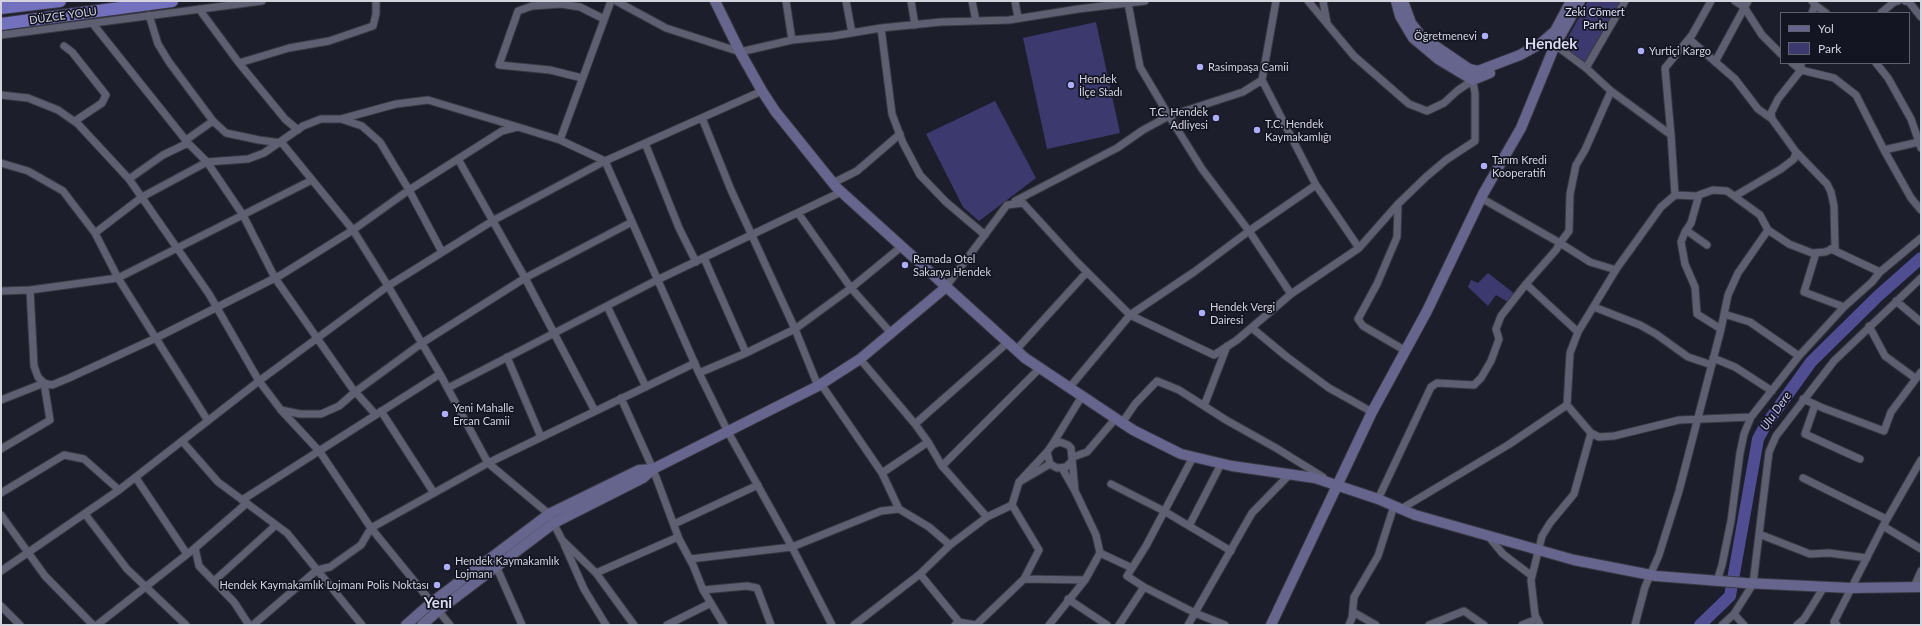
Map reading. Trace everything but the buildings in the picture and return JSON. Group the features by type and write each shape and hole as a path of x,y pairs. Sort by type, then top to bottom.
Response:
{"highway":[{"path":"1,8 60,1"},
{"name":"DÜZCE YOLU","path":"1,24 172,1"}],"main road":[{"path":"715,1 740,52 775,111 841,192 945,288 1039,369 1119,421 1181,454 1221,464 1315,478 1378,499 1415,515 1574,560 1649,575 1824,587 1918,587"},
{"path":"1396,1 1400,16 1413,38 1438,59 1473,80 1554,45"},
{"path":"1403,1 1411,23 1422,37 1469,69 1478,71 1520,55 1540,44 1556,31"},
{"path":"1554,45 1556,31 1571,1"},
{"path":"1272,625 1372,412 1406,351 1481,198 1521,128 1554,45 1580,1"},
{"path":"406,625 496,566 554,523 643,478 653,469 819,385 860,359 945,288"},
{"path":"422,625 435,606 549,514 639,470 653,469"}],"street":[{"path":"1,35 262,1"},
{"path":"239,63 282,50 329,41 372,26 376,14 376,1"},
{"path":"560,140 611,1"},
{"path":"616,1 666,28 740,52 792,40 881,28 1018,18 1099,4 1145,1"},
{"path":"786,1 792,40"},
{"path":"846,1 852,33"},
{"path":"911,1 915,25"},
{"path":"972,1 976,21"},
{"path":"1015,1 1018,18"},
{"path":"1276,1 1262,80 1316,185 1359,248"},
{"path":"1308,1 1354,56 1409,104 1427,111 1444,103 1457,91 1473,80"},
{"path":"1324,1 1327,23"},
{"path":"1586,68 1625,1"},
{"path":"1675,195 1665,68 1689,39 1711,1"},
{"path":"1735,1 1746,4 1762,35 1780,53"},
{"path":"1882,12 1894,2 1898,1"},
{"path":"1905,1 1908,2 1921,17"},
{"path":"1128,2 1140,67 1202,169 1249,231 1292,294"},
{"path":"1813,3 1825,12"},
{"path":"582,78 550,70 499,65 518,11 532,6 561,4 580,7 604,19"},
{"path":"1715,62 1746,4"},
{"path":"199,9 239,63 286,119 298,130"},
{"path":"149,16 158,44 169,62 213,121 226,133 282,143 352,230 422,343 488,463 549,514 584,589 606,625"},
{"path":"93,24 187,142 207,162 243,215 275,278 355,392 379,413 434,494"},
{"path":"881,28 892,114 920,175 946,202 985,235"},
{"path":"1689,39 1735,79 1758,109 1772,119 1796,152 1827,184 1831,192 1834,206 1836,248 1812,254 1789,244 1768,230 1760,215 1727,191 1713,190 1699,195 1675,195 1661,207 1616,270 1578,332 1570,353 1567,405 1591,433 1599,437 1614,436 1679,420 1751,417"},
{"path":"1554,45 1586,68 1610,91 1671,135"},
{"path":"64,46 72,52 106,95 102,103 75,121"},
{"path":"1877,64 1888,78 1920,143 1884,150"},
{"path":"1772,119 1771,113 1778,99 1801,66 1834,78 1856,95 1884,150 1911,198 1921,210"},
{"path":"1008,205 1023,203 1087,272 1130,315 1214,355 1252,328 1292,294 1359,248 1398,204 1446,160 1474,141 1475,93 1473,80 1469,69"},
{"path":"945,288 1008,205 1117,148 1143,130 1169,116 1243,92 1262,80"},
{"path":"1,571 136,478 259,381 388,286 494,220 605,161 762,91"},
{"path":"1378,499 1431,388 1437,383 1474,385 1481,378 1491,361 1499,339 1496,329 1501,316 1526,284 1556,250 1569,231 1570,194 1576,166 1585,150 1610,91"},
{"path":"1,95 28,98 58,110 75,121 129,179 179,249 216,307 259,381 281,410 320,452 371,528 450,625"},
{"path":"95,233 142,197 207,162 248,159 264,154 282,143 298,130 321,119 341,119 396,104 428,100 560,140 605,161 699,373 728,432 792,547 832,625"},
{"path":"702,118 731,190 819,385 882,473 899,509 929,527 950,545"},
{"path":"341,119 362,126 380,142 409,190 442,252"},
{"path":"129,179 163,155 187,142 213,121"},
{"path":"30,290 34,366 38,377 44,383 52,385 156,338 275,278 352,230 409,190 502,131 518,127"},
{"path":"833,183 857,171 900,134"},
{"path":"645,143 679,228 696,262"},
{"path":"1735,196 1781,169 1794,159 1796,152"},
{"path":"458,159 494,220 595,410"},
{"path":"1,163 28,170 63,191 95,233 118,278 208,421"},
{"path":"1,291 30,290 118,278 179,249 312,180"},
{"path":"1069,388 1130,315 1194,272 1249,231 1316,185"},
{"path":"448,388 657,280 752,236 841,192"},
{"path":"1699,195 1691,223 1681,242 1684,264 1696,287 1697,314 1721,329"},
{"path":"1481,198 1590,262 1616,270"},
{"path":"1398,204 1397,237 1377,284 1358,319 1363,326 1406,351"},
{"path":"798,213 851,288 891,333"},
{"path":"281,410 300,414 321,414 339,406 355,392 422,343 525,278 632,222"},
{"path":"1686,230 1708,245"},
{"path":"1635,625 1637,611 1649,575 1659,555 1679,491 1696,420 1713,362 1728,296 1738,273 1768,230"},
{"path":"1719,581 1731,521 1740,453 1744,434 1751,417 1799,356 1844,307 1872,282 1880,272 1921,238"},
{"path":"699,373 746,353 794,329 851,288 901,247"},
{"path":"1831,249 1880,272"},
{"path":"1816,253 1804,292 1844,307"},
{"path":"704,258 746,353"},
{"path":"1016,350 1087,272"},
{"path":"1722,625 1734,614 1749,583 1759,534 1769,452 1776,436 1803,398 1834,361 1921,278"},
{"path":"1526,284 1578,332"},
{"path":"1896,301 1921,322"},
{"path":"607,306 646,386"},
{"path":"1594,307 1640,325 1656,334 1688,357 1735,366 1772,391"},
{"path":"1724,314 1736,316 1757,325 1799,356"},
{"path":"1869,326 1884,356 1915,378"},
{"path":"1252,328 1287,357 1330,388 1372,412"},
{"path":"915,424 1007,343"},
{"path":"1204,406 1228,346"},
{"path":"507,357 541,437"},
{"path":"860,359 915,424 928,442 942,466 986,516"},
{"path":"253,625 317,570 330,567 361,545 371,528 488,463 595,410 695,364"},
{"path":"942,466 1039,369"},
{"path":"1803,398 1815,405 1884,431 1891,412 1921,372"},
{"path":"97,625 195,548 244,502 440,374"},
{"path":"1047,452 1050,464 1053,467 1066,467 1072,459 1087,452 1119,421 1157,380 1178,390 1337,486"},
{"path":"1,400 44,383"},
{"path":"1,449 50,420 44,383"},
{"path":"854,625 920,574 950,545 986,516 1012,504 1019,482 1047,452 1082,396"},
{"path":"621,398 653,469 678,537 690,559 703,590 724,625"},
{"path":"1348,625 1352,618 1354,597 1378,556 1398,507 1508,445 1567,405"},
{"path":"1815,405 1805,434 1860,459"},
{"path":"1522,625 1538,622 1531,580 1540,550 1542,536 1550,522 1574,494 1591,433"},
{"path":"182,441 218,482 287,533 362,625"},
{"path":"882,473 928,442"},
{"path":"1052,445 1060,442 1068,445 1073,452 1072,459 1075,491"},
{"path":"1,493 64,455 84,459 119,490"},
{"path":"1193,457 1127,576 1144,587 1194,613 1225,625"},
{"path":"1835,624 1851,588 1885,523 1919,469 1921,460"},
{"path":"1019,482 1050,464"},
{"path":"1189,526 1221,464"},
{"path":"1049,625 1068,599 1085,580 1100,553 1096,535 1062,468"},
{"path":"1188,625 1252,512 1290,474"},
{"path":"136,478 187,554"},
{"path":"1803,478 1885,523 1921,549"},
{"path":"1111,484 1164,511 1231,551"},
{"path":"674,524 758,485"},
{"path":"920,574 958,624 976,625 1024,579 1039,550 1012,504"},
{"path":"690,559 792,547 880,511 899,509"},
{"path":"85,514 128,569 186,625"},
{"path":"1,515 45,576 93,625"},
{"path":"214,581 276,525"},
{"path":"1759,534 1810,554 1829,553 1867,558"},
{"path":"1488,536 1503,554 1532,576"},
{"path":"596,573 678,537"},
{"path":"562,540 596,573 634,625"},
{"path":"195,548 200,566 234,602 249,625"},
{"path":"1100,553 1132,568"},
{"path":"496,566 522,625"},
{"path":"1918,587 1921,571"},
{"path":"1024,579 1085,580"},
{"path":"703,590 747,586 757,588 771,625"},
{"path":"1119,625 1144,587"},
{"path":"1797,625 1804,619 1824,587"},
{"path":"1068,599 1107,625"},
{"path":"667,625 711,603"},
{"path":"1,606 20,625"},
{"path":"1429,625 1464,611 1484,625"},
{"path":"1353,612 1376,625"},
{"path":"1734,614 1744,625"}],"green space":[{"name":"Zeki Cömert Parkı","path":"1588,1 1623,1 1584,66 1562,48"},
{"name":"Hendek İlçe Stadı","path":"1096,22 1120,133 1047,149 1023,38"},
{"path":"995,101 1036,178 979,221 963,207 926,134"},
{"path":"1488,273 1515,294 1508,302 1496,295 1488,306 1468,287 1471,280 1478,283"}],"waterway":[{"name":"Ulu Dere","path":"1700,625 1730,596 1758,439 1765,426 1811,362 1878,296 1921,258"}],"place":[{"name":"Öğretmenevi","path":"1485,36"},
{"name":"Yurtiçi Kargo","path":"1641,51"},
{"name":"Rasimpaşa Camii","path":"1200,67"},
{"name":"Hendek İlçe Stadı","path":"1071,85"},
{"name":"T.C. Hendek Adliyesi","path":"1216,118"},
{"name":"T.C. Hendek Kaymakamlığı","path":"1257,130"},
{"name":"Tarım Kredi Kooperatifi","path":"1484,166"},
{"name":"Ramada Otel Sakarya Hendek","path":"905,265"},
{"name":"Hendek Vergi Dairesi","path":"1202,313"},
{"name":"Yeni Mahalle Ercan Camii","path":"445,414"},
{"name":"Hendek Kaymakamlık Lojmanı","path":"447,567"},
{"name":"Hendek Kaymakamlık Lojmanı Polis Noktası","path":"437,585"}],"district":[{"name":"Hendek","path":"1551,44"},
{"name":"Yeni","path":"438,603"}]}
